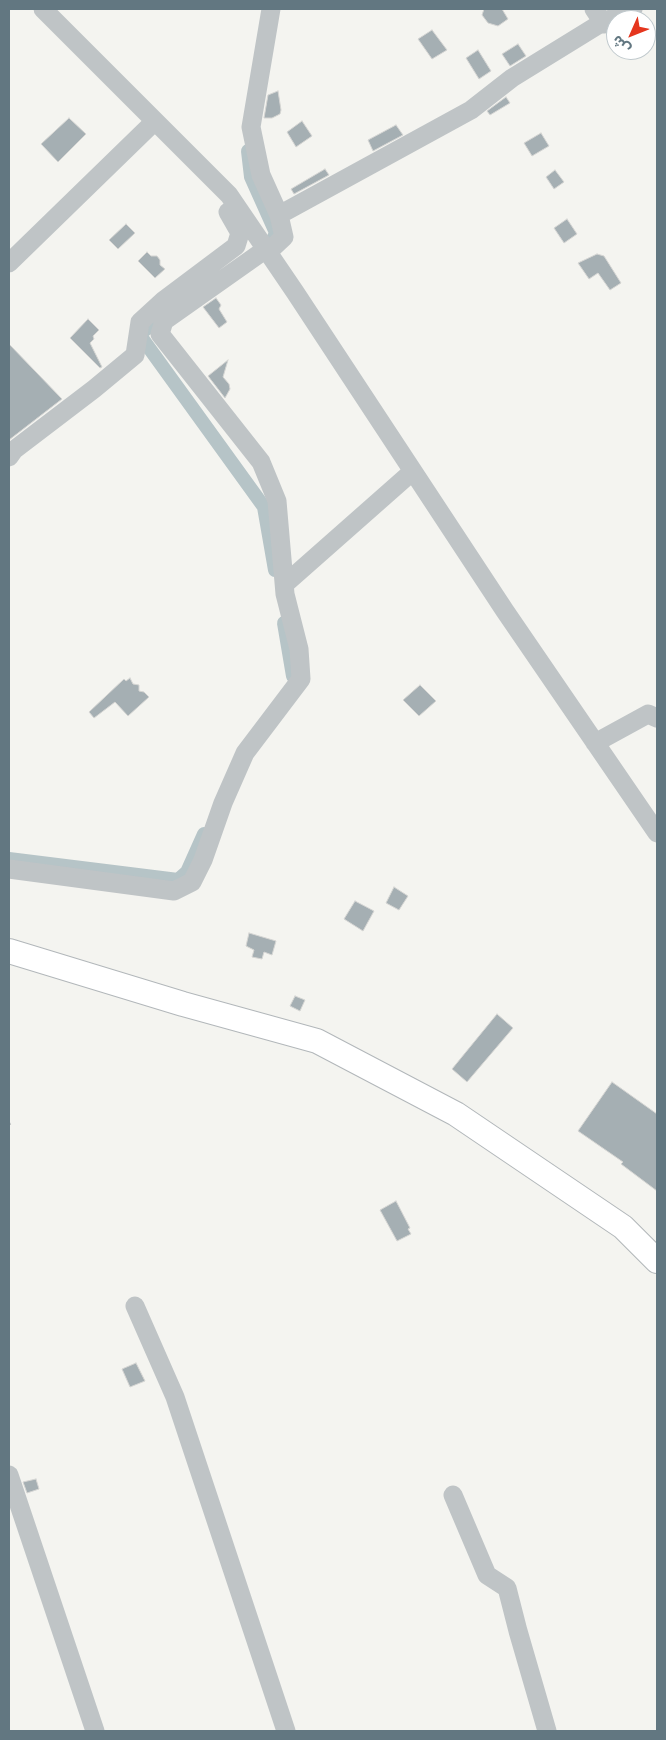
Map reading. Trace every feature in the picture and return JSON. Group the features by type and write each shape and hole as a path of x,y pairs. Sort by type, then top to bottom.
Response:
{"main road":[{"path":"9,951 183,1004 317,1041 456,1114 623,1226 657,1261"}],"street":[{"path":"43,9 229,195 505,611 595,743 654,823"},
{"path":"9,869 174,891 192,882 203,860 223,803 245,753 301,679 299,650 286,594 277,501 261,462 160,334 164,321 267,251 284,237 279,215 260,175 251,127 271,9"},
{"path":"279,215 470,110 512,78 598,25 599,16 633,9"},
{"path":"9,263 155,121"},
{"path":"9,457 14,450 135,355 140,322 164,300 236,246 240,233 228,211 223,189"},
{"path":"285,584 413,471"},
{"path":"595,743 648,714 657,718"},
{"path":"135,1306 176,1397 286,1731"},
{"path":"9,1475 94,1731"},
{"path":"453,1495 487,1575 507,1588 547,1731"}],"building":[{"path":"484,9 502,9 508,19 498,26 488,23 482,15"},
{"path":"432,30 447,50 432,59 418,39"},
{"path":"518,44 526,56 510,66 502,54"},
{"path":"478,50 491,71 479,79 466,58"},
{"path":"278,91 280,114 272,118 264,118 268,95"},
{"path":"506,97 510,103 490,115 487,111"},
{"path":"69,118 86,134 58,162 41,144"},
{"path":"302,121 312,136 296,147 287,132"},
{"path":"396,125 403,135 373,151 368,140"},
{"path":"541,133 549,146 532,156 524,143"},
{"path":"325,169 329,175 294,194 291,189"},
{"path":"555,170 564,182 554,189 546,177"},
{"path":"567,219 577,234 564,243 554,228"},
{"path":"126,224 135,233 118,249 109,240"},
{"path":"147,252 151,256 157,256 160,260 160,265 165,269 155,278 138,261"},
{"path":"597,254 604,256 621,283 610,290 598,273 589,279 578,263"},
{"path":"216,298 221,305 219,309 227,322 219,328 203,307"},
{"path":"88,319 99,330 93,336 94,339 90,343 102,367 100,368 70,338"},
{"path":"9,344 62,399 9,440"},
{"path":"228,360 223,377 229,384 230,389 225,398 208,376"},
{"path":"130,678 133,684 139,685 139,691 144,692 149,697 128,716 115,702 94,718 89,712 124,679 126,681"},
{"path":"420,685 436,701 419,716 403,700"},
{"path":"394,887 408,896 399,910 386,903"},
{"path":"355,901 374,911 363,931 344,919"},
{"path":"249,933 276,941 272,955 264,952 262,959 252,957 254,950 246,946"},
{"path":"295,996 305,1000 300,1011 290,1006"},
{"path":"497,1014 513,1028 467,1082 452,1069"},
{"path":"612,1082 657,1114 657,1191 621,1164 623,1162 578,1131"},
{"path":"396,1201 410,1228 408,1229 411,1234 397,1241 380,1210"},
{"path":"136,1363 145,1381 130,1387 122,1369"},
{"path":"36,1479 39,1489 27,1493 23,1482"}],"waterway":[{"path":"248,151 251,177 277,235 274,237"},
{"path":"167,314 139,334 264,507 275,570"},
{"path":"284,623 293,676"},
{"path":"9,859 178,880 187,872 204,834"}]}
